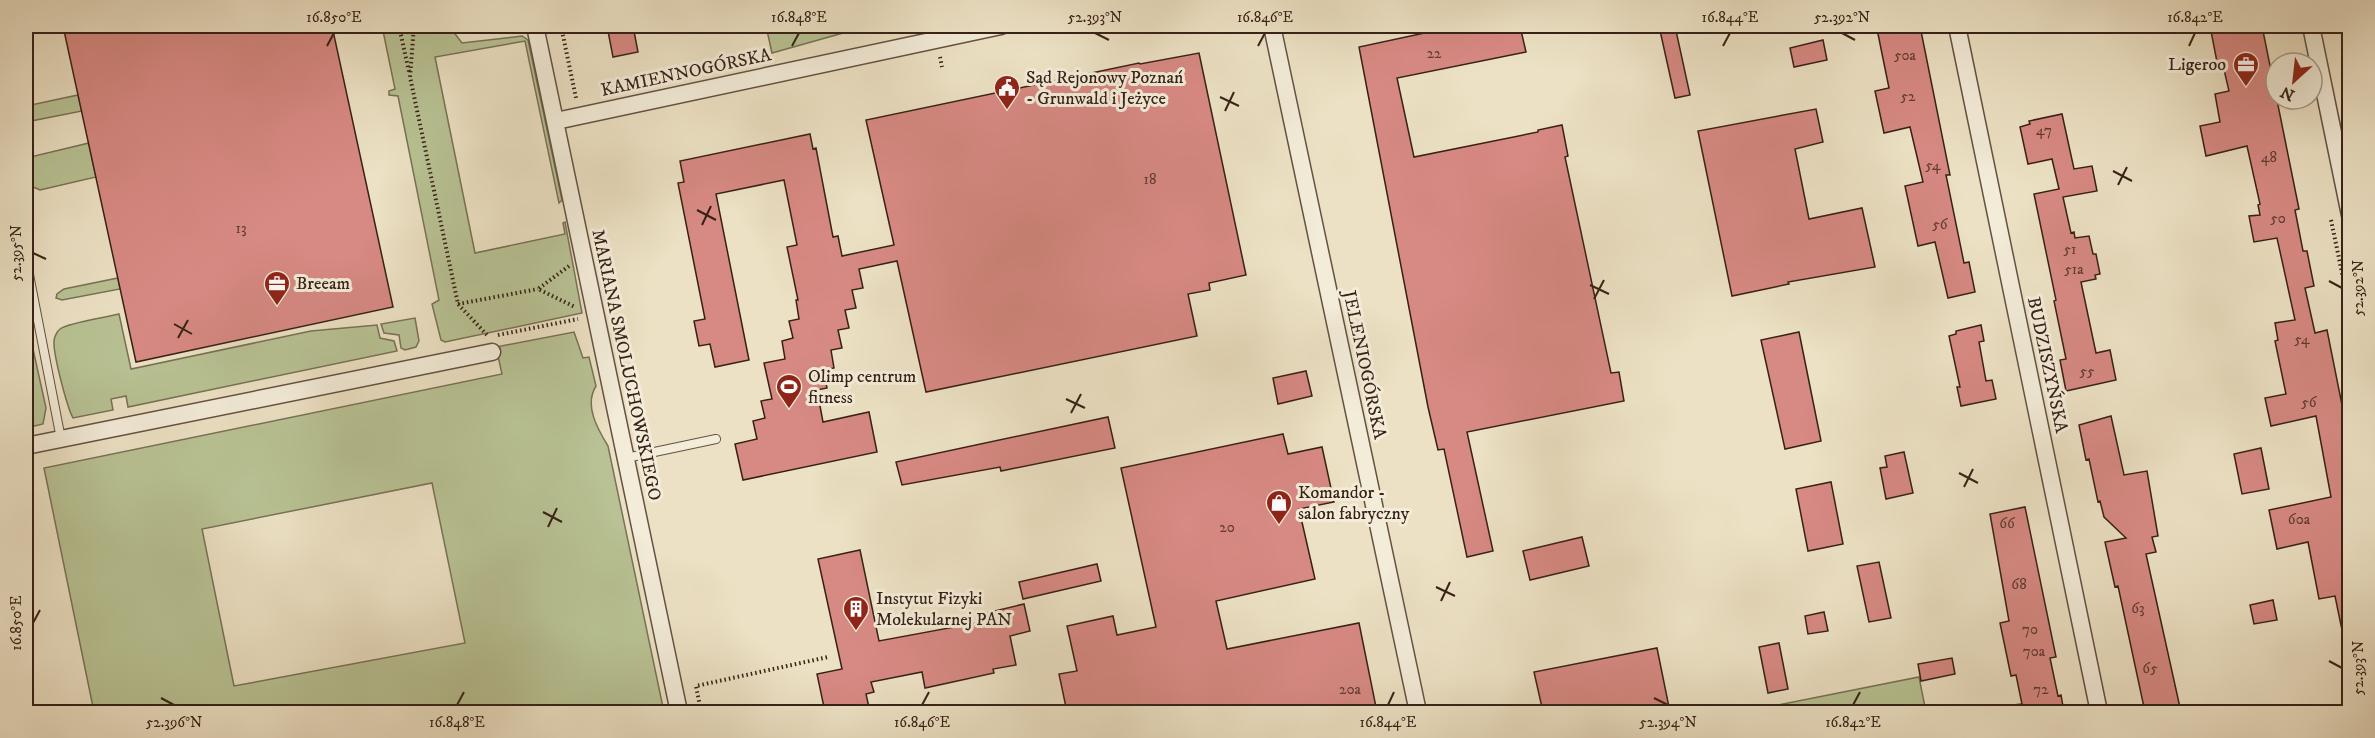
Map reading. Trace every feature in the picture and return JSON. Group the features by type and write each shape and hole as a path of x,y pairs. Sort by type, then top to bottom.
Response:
{"street":[{"name":"MARIANA SMOLUCHOWSKIEGO","path":"535,26 679,712"},
{"name":"KAMIENNOGÓRSKA","path":"556,121 1001,26"},
{"name":"JELENIOGÓRSKA","path":"1272,26 1418,712"},
{"name":"BUDZISZYŃSKA","path":"1957,26 2099,712"},
{"path":"2311,26 2349,215"},
{"path":"26,446 492,352"}],"lane":[{"path":"26,259 61,439"},
{"path":"626,458 716,439"}],"path":[{"path":"399,26 458,304 489,337 492,352"},
{"path":"410,77 414,26"},
{"path":"561,26 576,99"},
{"path":"458,304 538,289 584,255"},
{"path":"538,289 596,317"},
{"path":"700,706 696,686 828,657"}],"green space":[{"path":"382,26 449,26 462,43 522,36 528,40 562,200 559,203 525,41 435,57 475,253 565,234 563,223 565,222 582,313 445,342 441,340 432,304 439,300 398,96 389,95 389,91 395,89"},
{"path":"766,26 868,26 772,53"},
{"path":"78,95 82,111 26,122 26,106"},
{"path":"89,143 96,177 40,190 26,184 26,158"},
{"path":"118,278 120,289 62,300 56,298 57,294 64,289"},
{"path":"119,314 131,369 311,331 377,325 380,338 394,341 397,351 128,407 126,396 111,399 113,410 73,418 58,368 54,348 56,335 60,329 70,325"},
{"path":"26,317 46,408 43,424 26,428"},
{"path":"415,318 419,341 416,347 405,350 401,348 399,335 384,333 381,324"},
{"path":"574,332 583,358 589,357 596,386 591,401 593,416 608,446 664,712 94,712 44,468 502,374 496,347","holes":["432,483 465,643 234,686 202,529"]},
{"path":"1919,677 1926,712 1739,712 1748,711"}],"building":[{"path":"63,26 332,26 393,307 136,362"},
{"path":"607,26 633,26 638,52 613,57"},
{"path":"1457,26 1520,26 1526,52 1397,78 1414,157 1562,125 1568,156 1565,157 1611,373 1619,372 1624,401 1467,432 1493,551 1467,557 1444,449 1438,450 1428,407 1359,47"},
{"path":"1659,26 1675,26 1690,95 1675,98"},
{"path":"1891,26 1920,26 1950,175 1946,175 1964,263 1969,262 1975,292 1948,298 1935,242 1918,246 1905,186 1923,182 1910,127 1884,133 1875,91 1889,88 1877,29"},
{"path":"2210,26 2262,26 2267,51 2264,51 2264,111 2279,111 2299,209 2295,210 2303,251 2307,251 2314,286 2305,288 2315,333 2327,330 2347,430 2349,429 2349,630 2342,630 2335,596 2319,599 2308,542 2277,549 2269,510 2331,497 2316,416 2271,426 2265,398 2286,394 2275,341 2278,340 2275,323 2295,320 2277,238 2254,242 2249,216 2260,215 2258,205 2260,204 2247,146 2206,156 2200,126 2220,122 2215,94 2229,91 2222,61 2217,62"},
{"path":"1823,40 1827,60 1794,67 1790,48"},
{"path":"1199,53 1246,275 1209,283 1210,290 1188,294 1197,336 926,392 897,261 859,269 863,288 852,290 856,308 845,310 849,328 838,330 842,348 831,350 834,368 823,370 827,388 817,390 823,422 869,412 877,452 743,480 735,444 757,439 753,421 765,418 761,401 772,399 764,363 785,359 782,341 793,338 789,321 799,319 796,300 798,300 787,247 797,245 784,180 716,194 749,360 715,367 710,344 699,346 694,321 705,319 678,183 684,182 680,161 810,134 813,149 816,148 833,237 838,236 842,256 894,245 866,120 1139,63"},
{"path":"1816,109 1823,142 1795,149 1809,219 1862,208 1875,267 1788,282 1789,284 1732,296 1698,131"},
{"path":"2062,114 2074,169 2092,166 2097,191 2063,197 2071,233 2074,232 2075,238 2089,236 2093,254 2096,254 2100,274 2095,275 2096,279 2081,282 2096,353 2110,350 2116,380 2066,391 2060,360 2066,359 2034,194 2059,189 2052,159 2028,164 2020,127 2030,124 2029,121"},
{"path":"1981,325 1984,341 1979,342 1986,381 1992,380 1996,399 1961,406 1957,387 1960,387 1949,336 1956,334 1956,331"},
{"path":"1799,332 1821,441 1785,449 1761,340"},
{"path":"1306,371 1312,396 1278,404 1273,378"},
{"path":"2111,416 2124,475 2147,471 2158,536 2152,537 2156,552 2146,554 2181,712 2145,712 2118,586 2115,587 2105,542 2126,538 2104,517 2100,501 2098,502 2089,459 2086,460 2079,425"},
{"path":"1108,417 1115,448 1001,471 1000,467 902,485 896,462"},
{"path":"1283,434 1288,454 1322,447 1334,502 1299,509 1315,579 1216,601 1227,649 1359,623 1377,712 1067,712 1059,674 1077,671 1067,626 1113,616 1117,635 1156,627 1121,468"},
{"path":"2261,448 2269,489 2242,494 2234,454"},
{"path":"1904,452 1913,493 1886,499 1880,468 1887,467 1885,456"},
{"path":"1831,482 1843,544 1808,551 1796,489"},
{"path":"2025,507 2056,657 2050,658 2064,712 2015,712 2014,705 2022,704 2016,675 2011,676 2000,623 2009,621 1990,514"},
{"path":"1582,537 1589,566 1530,580 1523,551"},
{"name":"Instytut Fizyki Molekularnej PAN","path":"860,550 879,641 987,621 986,613 1024,604 1030,631 1010,636 1016,665 993,669 994,673 925,688 922,672 871,682 874,692 866,694 870,712 825,712 817,674 842,669 818,559"},
{"path":"1879,562 1891,618 1869,622 1857,566"},
{"path":"1097,564 1101,581 1023,599 1019,582"},
{"path":"2273,600 2277,620 2254,624 2250,605"},
{"path":"1824,612 1828,631 1808,634 1805,616"},
{"path":"1779,643 1788,689 1768,693 1759,647"},
{"path":"1657,648 1670,712 1543,712 1534,672"},
{"path":"1952,658 1955,674 1921,681 1918,664"}],"place":[{"name":"Ligeroo","path":"2246,88"},
{"name":"Sąd Rejonowy Poznań - Grunwald i Jeżyce","path":"1007,111"},
{"name":"Breeam","path":"277,307"},
{"name":"Olimp centrum fitness","path":"789,410"},
{"name":"Komandor - salon fabryczny","path":"1279,526"},
{"name":"Instytut Fizyki Molekularnej PAN","path":"856,632"}]}
